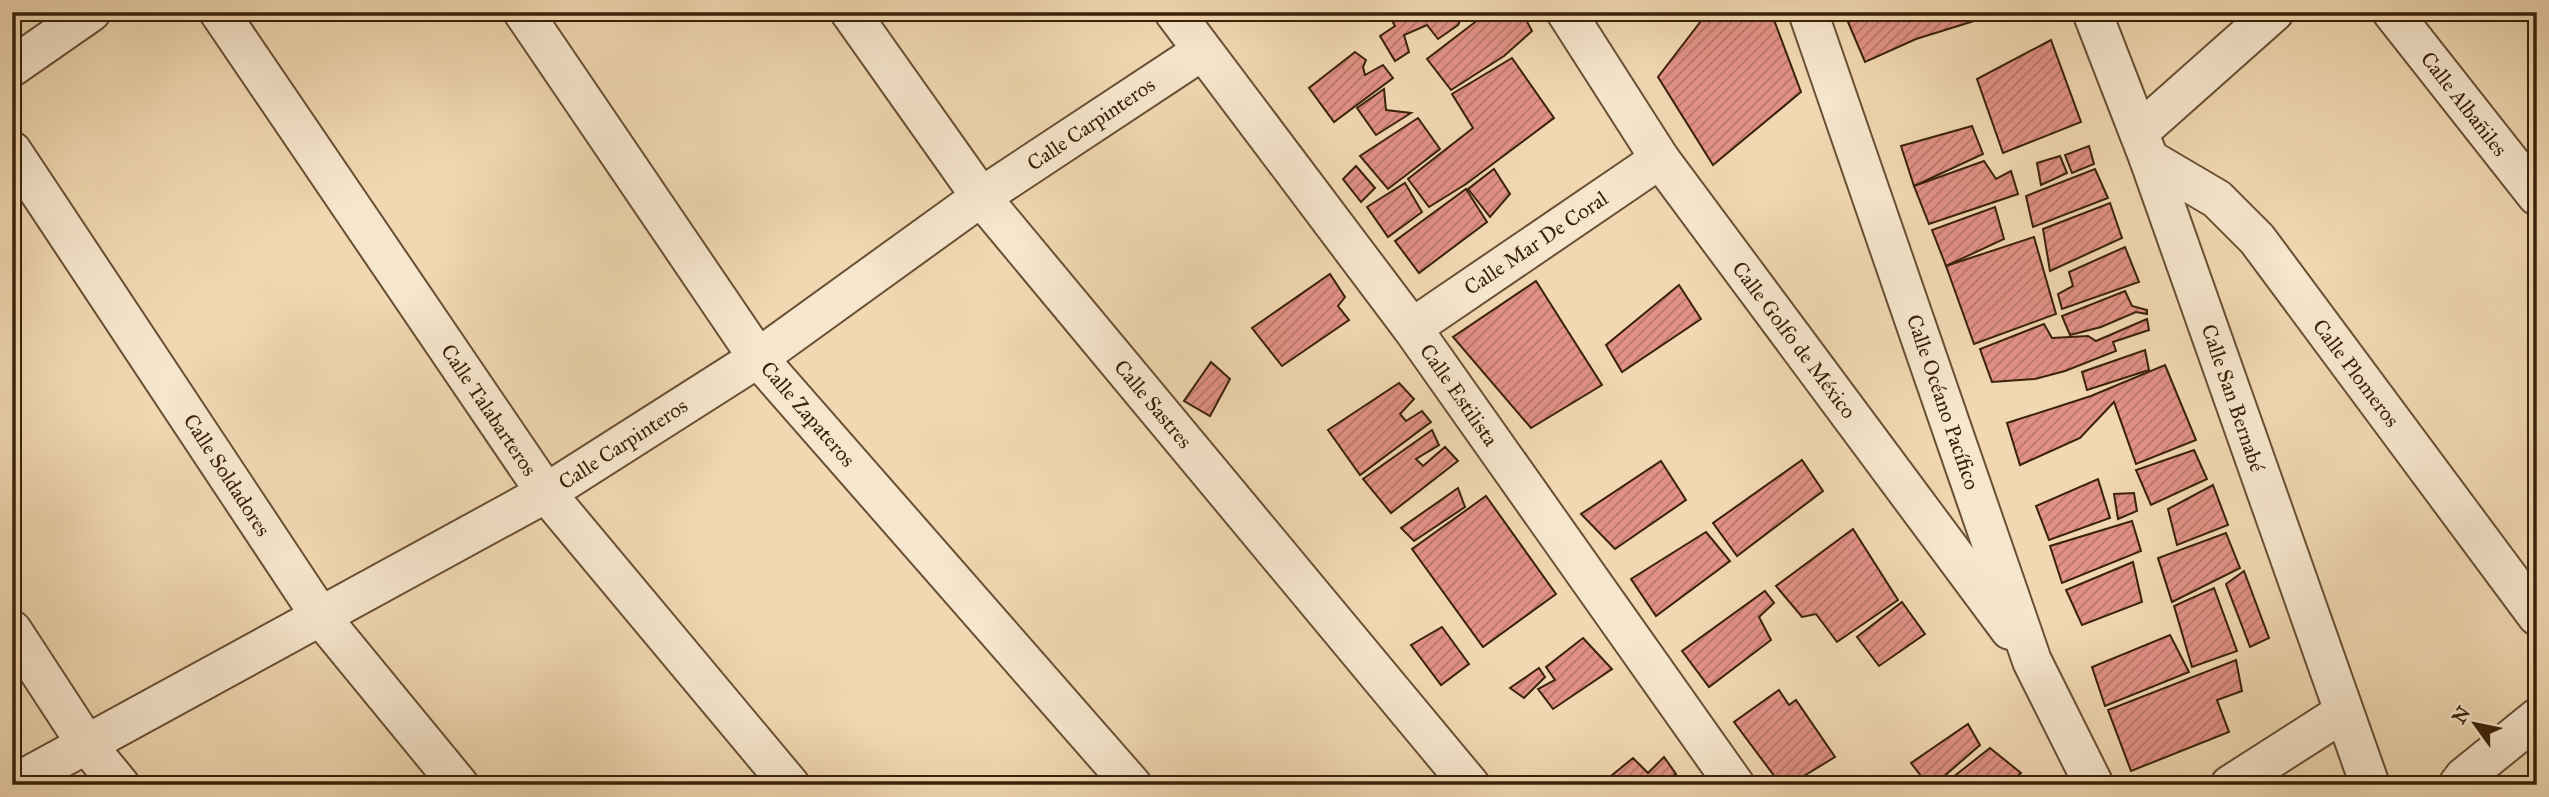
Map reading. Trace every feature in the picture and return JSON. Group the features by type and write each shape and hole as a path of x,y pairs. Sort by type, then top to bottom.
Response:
{"street":[{"path":"12,67 91,12"},
{"name":"Calle Talabarteros","path":"219,12 546,493 790,785"},
{"name":"Calle Zapateros","path":"523,12 758,358 1132,785"},
{"name":"Calle Sastres","path":"850,12 981,197 1470,785"},
{"name":"Calle Estilista","path":"1174,12 1412,328 1735,785"},
{"path":"1195,12 1202,51"},
{"name":"Calle Golfo de México","path":"1566,12 1660,159 2032,661"},
{"name":"Calle Océano Pacífico","path":"1808,12 2032,661 2094,785"},
{"name":"Calle San Bernabé","path":"2092,12 2144,146 2370,785"},
{"path":"2144,146 2274,12"},
{"name":"Calle Albañiles","path":"2392,12 2537,196"},
{"name":"Calle Carpinteros","path":"12,785 546,493 758,358 981,197 1202,51"},
{"name":"Calle Plomeros","path":"2144,146 2217,199 2257,239 2537,616"},
{"name":"Calle Soldadores","path":"12,151 321,617 459,785"},
{"name":"Calle Mar De Coral","path":"1412,328 1660,159"},
{"path":"12,630 87,745 120,785"},
{"path":"2230,785 2344,712"},
{"path":"2458,785 2464,777 2537,718"}],"building":[{"path":"1387,12 1464,13 1458,25 1438,39 1427,25 1404,35 1409,52 1395,61 1380,36 1395,26"},
{"path":"1481,12 1522,12 1532,31 1504,56 1451,90 1427,59 1483,16"},
{"path":"1708,12 1771,12 1801,92 1713,165 1658,77"},
{"path":"1875,12 2003,12 1916,39 1865,62 1848,22"},
{"path":"2051,40 2081,122 2003,153 1977,79"},
{"path":"1355,52 1366,60 1363,67 1365,75 1383,65 1393,78 1334,122 1309,88"},
{"path":"1512,58 1554,118 1466,184 1429,207 1408,179 1473,128 1452,94"},
{"path":"1384,89 1386,110 1411,113 1376,135 1357,108"},
{"path":"1418,118 1440,149 1388,189 1360,156"},
{"path":"1972,126 1983,154 1914,186 1901,146"},
{"path":"2089,146 2094,164 2072,173 2065,155"},
{"path":"2060,156 2067,173 2041,185 2037,163"},
{"path":"1984,161 1996,179 2011,171 2018,194 1929,224 1914,186"},
{"path":"1356,166 1375,188 1361,202 1343,179"},
{"path":"1494,169 1510,194 1490,217 1468,189"},
{"path":"2095,169 2108,198 2033,227 2026,196"},
{"path":"1405,183 1422,212 1388,237 1367,207"},
{"path":"1466,189 1487,222 1419,273 1395,241"},
{"path":"2110,203 2122,238 2050,271 2043,229"},
{"path":"1995,207 2004,239 1946,266 1932,230"},
{"path":"2034,237 2056,314 1974,344 1946,266"},
{"path":"2125,247 2139,282 2062,309 2058,294 2073,286 2069,272"},
{"path":"1330,274 1345,297 1338,306 1349,320 1282,366 1252,328"},
{"path":"1536,281 1602,385 1531,428 1453,337"},
{"path":"1679,285 1701,319 1622,372 1606,345"},
{"path":"2125,291 2132,306 2147,310 2147,314 2136,312 2101,327 2070,335 2062,316"},
{"path":"2147,319 2149,330 2113,342 2116,351 2065,371 2035,379 1992,382 1980,349 2044,324 2052,338 2088,336 2096,341"},
{"path":"2145,350 2149,370 2087,390 2082,372"},
{"path":"1211,362 1230,379 1210,416 1184,401"},
{"path":"2165,365 2196,440 2136,464 2114,402 2080,438 2020,465 2007,423 2091,396"},
{"path":"1399,383 1414,399 1400,414 1406,421 1422,411 1431,422 1360,475 1328,430"},
{"path":"1432,430 1439,445 1416,459 1423,466 1445,447 1458,461 1391,513 1363,479"},
{"path":"2194,450 2207,479 2151,505 2136,470"},
{"path":"1802,460 1823,491 1737,556 1713,523"},
{"path":"1661,461 1686,500 1615,549 1581,514"},
{"path":"2098,479 2110,518 2049,540 2036,506"},
{"path":"2213,485 2228,525 2177,545 2168,509"},
{"path":"1458,488 1465,507 1414,541 1401,528"},
{"path":"2134,493 2137,511 2118,519 2114,494"},
{"path":"1486,496 1556,594 1483,647 1412,549"},
{"path":"2132,521 2141,551 2062,583 2050,546"},
{"path":"1853,529 1898,600 1837,642 1816,614 1802,617 1776,586"},
{"path":"1706,532 1730,561 1656,616 1631,579"},
{"path":"2226,533 2240,568 2172,602 2158,558"},
{"path":"2133,562 2142,602 2082,625 2066,590"},
{"path":"2244,571 2269,638 2250,647 2226,584"},
{"path":"2214,588 2237,651 2192,667 2174,606"},
{"path":"1765,591 1774,603 1759,617 1771,640 1709,687 1682,651"},
{"path":"1902,602 1925,634 1879,666 1857,637"},
{"path":"1442,627 1469,664 1441,685 1411,645"},
{"path":"2170,635 2189,672 2105,706 2092,667"},
{"path":"1583,638 1612,669 1553,709 1538,689 1555,680 1546,667"},
{"path":"2236,660 2242,691 2217,700 2229,732 2131,771 2108,710"},
{"path":"1539,668 1545,677 1524,698 1510,688"},
{"path":"1779,690 1789,705 1796,700 1835,757 1789,785 1781,785 1734,722"},
{"path":"1968,724 1980,745 1934,785 1928,785 1911,763"},
{"path":"1990,748 2021,773 2007,785 1943,785"},
{"path":"1664,757 1676,774 1659,785 1600,785 1633,758 1648,773"}]}
